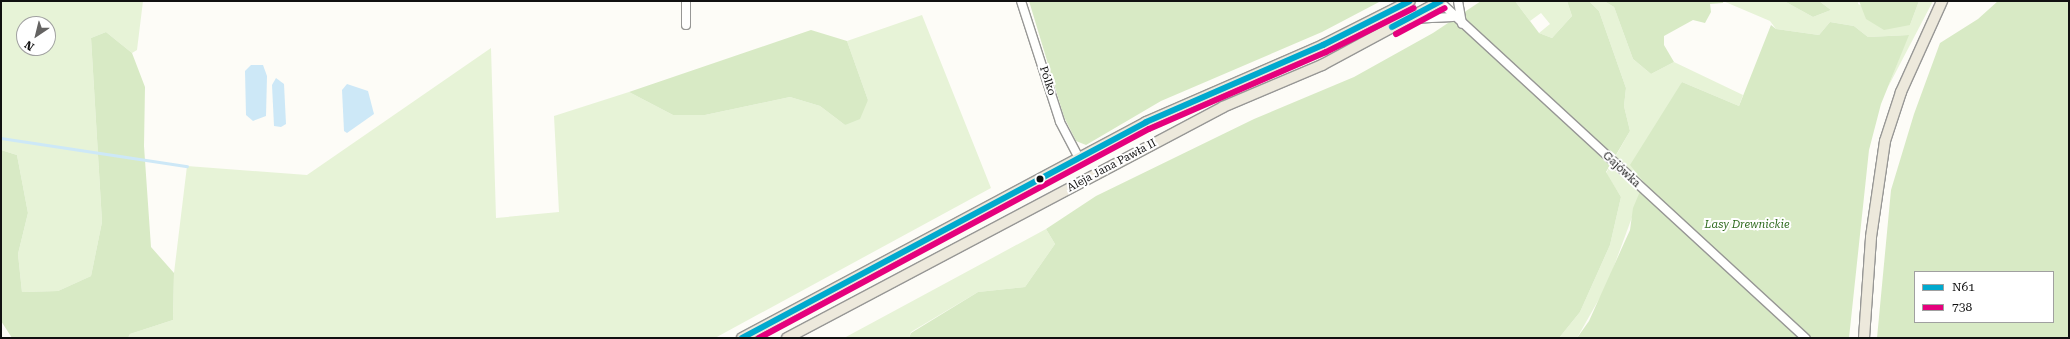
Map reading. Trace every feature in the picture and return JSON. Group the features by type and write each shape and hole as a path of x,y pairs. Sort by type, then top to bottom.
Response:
{"main road":[{"name":"Aleja Jana Pawła II","path":"742,338 1146,122 1329,42 1410,1"},
{"name":"Aleja Jana Pawła II","path":"787,338 1223,107 1322,65 1440,1"},
{"path":"1864,338 1871,236 1885,141 1901,92 1942,1"},
{"path":"1936,13 1951,1"}],"street":[{"path":"686,1 686,25"},
{"name":"Pólko","path":"1021,1 1060,122 1079,158"},
{"name":"Gajówka","path":"1440,1 1453,17 1805,338"},
{"path":"1458,1 1462,24"},
{"path":"1406,20 1453,17"}],"green space":[{"path":"1,1 143,1 137,50 132,53 106,32 91,38 102,222 91,276 58,291 22,292 18,254 28,213 17,155 1,150"},
{"path":"1029,1 1381,1 1322,32 1161,101 1086,145 1076,141 1064,117"},
{"path":"1481,1 1515,1 1539,33 1552,38 1572,16 1567,1 1589,1 1599,11 1626,88 1624,106 1630,131 1606,172 1621,197 1610,245 1580,312 1559,338 909,338 911,333 978,292 1025,287 1055,244 1046,229 1096,196 1254,119 1354,77 1433,33"},
{"path":"1515,1 1567,1 1572,16 1552,38 1539,33 1550,24 1541,13 1530,21"},
{"path":"1589,1 1604,1 1614,7 1633,59 1651,74 1674,62 1743,95 1739,106 1682,82 1607,285 1577,338 1559,338 1580,312 1610,245 1621,197 1606,173 1630,131 1624,106 1626,88 1599,11"},
{"path":"1604,1 1723,1 1723,3 1710,4 1711,12 1705,23 1693,20 1664,36 1664,45 1674,62 1651,74 1633,59 1614,7"},
{"path":"1723,1 1784,1 1813,17 1831,10 1819,1 1859,1 1858,4 1910,25 1919,1 1933,1 1888,87 1908,35 1868,37 1854,26 1830,22 1819,35 1776,29 1770,21"},
{"path":"1784,1 1819,1 1831,10 1813,17"},
{"path":"1859,1 1919,1 1910,25 1884,30 1866,19"},
{"path":"1998,1 2069,1 2069,338 1877,338 1891,190 1914,114 1940,43 1978,19"},
{"path":"922,15 991,188 715,338 128,338 130,334 173,320 174,273 187,166 307,175 491,48 496,218 559,212 554,116 629,92 673,115 705,115 790,97 820,106 845,125 868,100 847,41"},
{"name":"Lasy Drewnickie","path":"1830,22 1854,26 1868,37 1909,35 1881,104 1869,150 1849,338 1577,338 1589,321 1630,230 1633,208 1644,182 1630,165 1682,82 1739,106 1771,25 1776,29 1819,35"},
{"path":"811,30 847,41 868,100 860,119 845,125 820,106 790,97 705,115 673,115 629,92"},
{"path":"106,32 132,53 145,87 144,146 151,247 174,273 173,320 130,334 128,338 12,338 1,321 1,150 17,155 28,213 18,254 22,292 58,291 91,276 102,222 91,38"},
{"path":"1046,229 1055,244 1025,287 978,292 911,332 909,338 844,338"}],"water":[{"path":"251,65 263,65 267,76 266,116 253,121 246,115 245,71"},
{"path":"276,78 284,84 286,124 281,127 274,126 272,85"},
{"path":"347,84 368,91 374,114 347,133 344,131 342,90"}],"waterway":[{"path":"1,138 187,166"}],"transit line":[{"name":"N61","path":"742,338 1146,122 1323,45 1410,1"},
{"name":"N61","path":"1392,27 1441,1"},
{"name":"738","path":"759,338 1149,129 1326,52 1414,8"},
{"name":"738","path":"1396,34 1445,8"}]}
